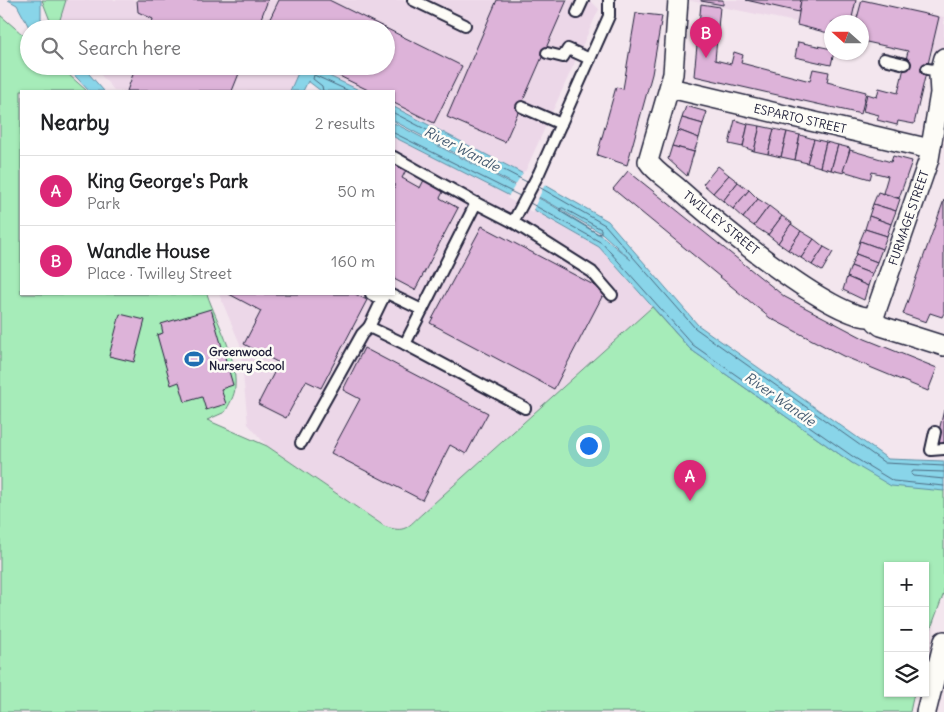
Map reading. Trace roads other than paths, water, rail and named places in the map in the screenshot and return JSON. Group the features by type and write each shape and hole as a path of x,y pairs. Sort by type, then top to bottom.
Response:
{"street":[{"name":"TWILLEY STREET","path":"678,0 673,74 648,158 650,164 711,218 802,286 840,307 868,317 874,317 881,326 944,346"},
{"name":"FURMAGE STREET","path":"874,317 922,184 940,93 937,66"},
{"name":"ESPARTO STREET","path":"670,88 930,149"},
{"path":"926,712 944,641"}],"lane":[{"path":"413,0 465,25"},
{"path":"577,13 583,0"},
{"path":"513,222 539,174 609,16 609,0"},
{"path":"547,53 563,57 568,49 590,59"},
{"path":"884,59 905,64"},
{"path":"522,107 561,124"},
{"path":"395,158 513,222 592,272 612,294"},
{"path":"405,344 476,203"},
{"path":"301,443 385,296 422,310"},
{"path":"369,327 405,344 524,408"},
{"path":"935,432 931,450 944,449"}],"water":[{"path":"8,0 41,0 42,20 25,20 17,5"},
{"path":"74,75 90,75 103,90 88,90"},
{"path":"297,75 327,75 359,90 320,90 308,81 304,90 290,90"},
{"name":"River Wandle","path":"395,108 545,185 608,221 698,325 888,459 944,461 944,491 891,486 852,463 690,349 599,247 506,194 395,138 395,124 550,204 602,236 631,260 603,234 550,203 395,122"}],"place":[{"name":"Wandle House","path":"706,58"},
{"name":"Greenwood Nursery Scool","path":"194,359"},
{"name":"King George's Park","path":"690,501"}]}
